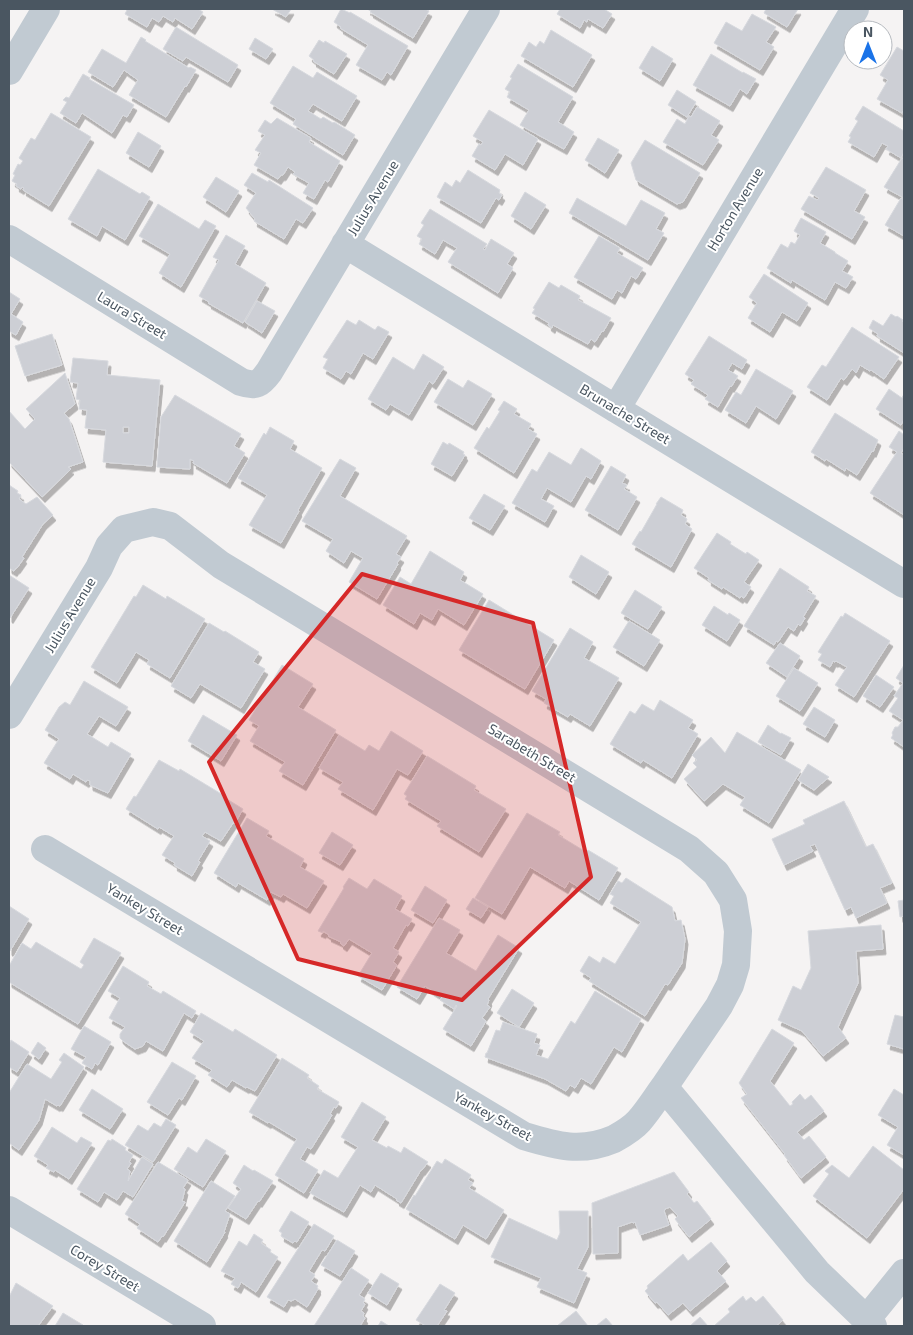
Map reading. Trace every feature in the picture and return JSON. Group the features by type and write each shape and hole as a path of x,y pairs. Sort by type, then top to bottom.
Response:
{"street":[{"path":"9,72 46,9"},
{"name":"Julius Avenue","path":"257,384 269,372 486,9"},
{"name":"Horton Avenue","path":"616,409 855,9"},
{"name":"Laura Street","path":"9,239 242,382 257,384"},
{"name":"Brunache Street","path":"345,244 904,584"},
{"name":"Sarabeth Street","path":"138,525 153,522 170,526 221,564 689,849 716,873 732,900 738,931 736,965 730,986 719,1006 664,1087"},
{"name":"Julius Avenue","path":"9,715 99,568 109,546 124,529 138,525"},
{"name":"Yankey Street","path":"45,849 524,1136 556,1146 570,1148 591,1146 609,1140 625,1134 638,1122 664,1087"},
{"path":"664,1087 817,1272 870,1323 904,1273"},
{"name":"Corey Street","path":"9,1210 202,1326"}],"highlighted area":[{"path":"362,574 533,623 591,877 462,1000 298,959 209,762"}],"building":[{"path":"125,9 198,9 203,12 192,29 175,18 173,22 163,16 159,22 152,18 147,27 125,14 127,10"},
{"path":"272,9 291,9 286,17"},
{"path":"341,9 350,12 408,46 391,75 387,72 382,80 356,65 368,45 340,28 334,22"},
{"path":"367,9 425,9 429,11 413,38"},
{"path":"560,9 604,9 612,14 603,28 588,19 587,22 584,20 580,28 557,14"},
{"path":"766,9 798,9 787,27 764,13"},
{"path":"752,14 776,27 766,42 774,47 760,70 714,43 726,22 742,31"},
{"path":"176,27 238,65 228,82 186,57 183,61 163,49"},
{"path":"551,30 592,55 573,87 521,56 529,42 536,47 540,41 544,44"},
{"path":"141,37 189,68 196,70 166,117 129,95 138,80 124,70 113,87 88,72 102,49 126,63"},
{"path":"255,38 273,49 266,59 249,49"},
{"path":"319,40 324,43 325,41 347,54 334,74 313,61 309,56"},
{"path":"652,46 673,59 660,81 639,68"},
{"path":"897,47 904,51 904,119 903,111 902,113 877,99 888,80 880,75 883,70 893,70 893,54"},
{"path":"711,54 756,79 747,94 740,89 730,106 693,85"},
{"path":"518,64 573,97 558,122 574,132 564,149 520,125 529,110 507,97 510,92 505,89"},
{"path":"293,66 313,78 317,72 357,96 342,121 313,104 308,111 321,119 323,117 334,122 355,135 343,155 293,124 296,119 270,103"},
{"path":"83,74 134,105 127,117 123,115 112,133 82,113 76,123 60,113 67,102 63,100 66,97 69,98"},
{"path":"677,90 696,102 687,117 668,105"},
{"path":"863,106 904,131 904,152 901,158 886,149 888,146 882,143 874,157 848,142 851,137 849,136 858,121 855,119"},
{"path":"697,107 720,121 711,135 719,140 703,165 663,142 677,119 685,124"},
{"path":"489,110 538,139 523,165 505,154 495,170 472,156 479,144 481,145 483,142 473,136"},
{"path":"51,113 91,137 49,206 23,190 24,188 22,187 21,189 16,186 17,184 12,181 18,164 20,165 23,161 19,158 31,138 35,140"},
{"path":"277,118 311,138 309,142 340,161 328,182 325,180 314,199 303,193 309,183 293,174 295,172 288,167 278,179 254,165 261,153 255,150 265,135 258,131 265,120 271,124"},
{"path":"138,132 161,146 149,167 126,153"},
{"path":"598,138 619,150 605,173 585,160"},
{"path":"645,140 700,173 683,202 677,204 636,180 631,163"},
{"path":"902,158 904,159 904,198 884,187"},
{"path":"826,167 866,190 854,211 865,217 852,239 801,209 809,196 817,200 819,198 810,193"},
{"path":"98,169 140,194 142,192 150,197 125,240 102,226 97,236 68,219"},
{"path":"468,170 500,190 499,193 502,195 499,200 496,198 481,223 437,197 445,182 452,187 456,180 460,183"},
{"path":"252,173 268,182 269,180 313,208 303,223 296,219 284,239 254,221 255,219 246,208 256,193 244,185"},
{"path":"216,177 239,191 226,212 203,197"},
{"path":"525,192 546,205 531,229 511,216"},
{"path":"577,198 626,226 641,200 665,213 656,229 664,233 648,260 569,213"},
{"path":"901,198 904,200 904,236 885,225"},
{"path":"158,204 199,229 205,220 216,226 181,287 159,273 170,254 139,236"},
{"path":"430,209 487,244 483,249 485,250 491,239 514,253 507,264 513,268 498,293 448,262 457,248 443,240 435,254 419,244 422,239 417,236 424,225 421,223"},
{"path":"801,218 826,232 820,243 848,261 842,271 853,277 846,288 835,282 825,300 792,280 791,283 767,268 781,244 788,248 791,242 795,244 800,235 794,231"},
{"path":"226,235 245,246 235,264 266,283 243,323 199,296 219,260 213,257"},
{"path":"599,236 620,248 617,253 643,268 636,279 631,276 622,293 617,290 612,299 574,277"},
{"path":"764,274 808,303 797,321 782,312 770,332 748,318 757,303 749,297"},
{"path":"549,282 559,288 561,285 580,296 578,300 611,318 595,342 591,339 588,344 553,325 552,328 548,325 549,323 532,313 535,309 533,308"},
{"path":"9,292 20,299 11,314 23,322 16,335 9,331"},
{"path":"257,301 275,311 262,333 245,322"},
{"path":"891,314 903,320 904,323 904,353 877,336 878,334 869,328 873,320 883,326"},
{"path":"347,320 356,325 359,320 375,330 378,326 389,332 373,359 363,353 351,374 346,371 341,379 323,368 328,359 323,357"},
{"path":"852,327 899,357 884,379 860,365 856,373 852,369 844,380 841,378 827,400 807,387 822,365 826,367"},
{"path":"52,334 62,365 25,376 15,346"},
{"path":"709,336 747,360 742,369 732,363 728,370 738,376 718,407 705,399 708,395 691,384 694,380 685,374"},
{"path":"423,354 444,367 433,384 429,381 409,415 390,404 386,410 368,399 393,357 414,370"},
{"path":"73,358 108,361 107,375 160,380 152,466 103,462 106,430 85,428 87,410 79,409 80,400 76,399 78,383 70,382","holes":["123,427 129,427 129,433 123,433"]},
{"path":"756,369 793,391 776,419 756,406 746,423 725,410 736,392 741,395"},
{"path":"65,373 75,404 64,413 69,419 83,462 68,467 71,469 42,497 9,462 9,411 25,429 35,419 26,409"},
{"path":"448,379 463,388 468,380 492,394 473,425 434,402"},
{"path":"889,389 902,398 904,394 904,419 901,425 876,409"},
{"path":"175,395 241,434 234,446 245,453 227,483 193,463 194,461 190,459 190,469 157,467 161,417"},
{"path":"504,401 517,409 514,414 531,424 528,429 537,434 514,473 474,448 487,427 489,429"},
{"path":"835,413 878,440 873,452 857,475 846,468 845,471 826,459 825,461 811,452"},
{"path":"270,427 294,441 290,449 322,468 281,543 249,525 267,495 238,478 264,433 266,435"},
{"path":"899,431 904,435 904,448 901,453 904,455 904,515 870,493 897,452 889,447"},
{"path":"443,442 448,445 449,443 464,452 463,454 465,455 452,476 431,464"},
{"path":"581,448 601,461 591,479 586,476 571,502 547,488 541,499 554,506 545,522 512,503 532,469 537,472 549,452 571,465"},
{"path":"340,459 356,468 340,496 407,536 396,554 401,557 398,564 377,599 349,582 363,558 351,551 344,563 326,551 333,539 302,521"},
{"path":"611,466 626,475 622,483 627,485 624,489 637,497 618,530 585,510"},
{"path":"9,485 18,491 17,493 21,495 19,499 26,504 37,497 53,515 43,524 22,557 24,558 14,571 9,568"},
{"path":"484,494 505,506 490,530 469,518"},
{"path":"661,497 683,510 681,515 687,519 685,524 692,529 671,567 632,544"},
{"path":"717,533 731,542 730,544 759,560 744,582 751,587 744,598 741,596 740,598 723,587 722,589 694,568"},
{"path":"430,551 464,572 460,580 483,594 464,625 438,609 432,620 420,613 414,624 383,605 400,577 411,584"},
{"path":"581,555 609,572 596,594 569,577"},
{"path":"780,568 809,587 807,591 816,596 803,617 805,618 800,626 798,624 794,631 788,627 774,645 744,626"},
{"path":"9,575 29,588 10,618 9,617"},
{"path":"143,585 166,599 167,596 205,619 170,678 147,664 149,660 136,652 117,683 91,667 134,596 136,597"},
{"path":"635,590 662,607 648,629 621,613"},
{"path":"489,600 554,640 525,689 459,650"},
{"path":"714,606 740,620 727,641 702,625"},
{"path":"845,613 890,641 854,697 835,685 847,667 833,661 830,667 818,660 822,654 818,652 841,616 843,617"},
{"path":"629,621 660,640 644,666 613,647"},
{"path":"209,623 259,652 253,662 265,669 241,708 200,684 191,698 171,686"},
{"path":"570,628 593,642 584,658 619,678 590,726 570,714 568,717 544,703 546,699 532,691"},
{"path":"780,643 800,656 787,677 766,663"},
{"path":"282,665 313,684 298,707 336,730 303,785 279,771 285,762 250,741 259,726 249,720"},
{"path":"904,665 904,747 891,738 895,727 898,727 903,720 889,711 898,698 894,696 903,683 896,678"},
{"path":"794,668 818,683 800,711 776,696"},
{"path":"876,675 894,687 880,707 863,696"},
{"path":"84,681 128,707 116,726 99,716 87,734 108,747 111,742 131,754 108,793 90,785 90,781 87,780 86,782 73,774 70,779 44,763 59,739 45,730 59,707 65,702 70,705"},
{"path":"660,700 693,720 688,728 698,734 672,778 643,760 641,763 610,744 630,711 635,714 642,704 654,711"},
{"path":"814,707 835,720 825,737 803,724"},
{"path":"203,715 237,735 221,761 188,741"},
{"path":"768,725 791,738 781,755 758,742"},
{"path":"391,731 423,751 408,775 397,769 373,810 338,789 343,782 319,768 339,735 365,751 369,745 379,751"},
{"path":"737,732 801,770 769,823 740,805 745,797 723,784 704,801 684,779 697,767 693,763 697,760 692,755 711,737 725,753"},
{"path":"427,756 476,786 474,790 506,809 479,852 437,826 441,821 405,799 407,796 404,794"},
{"path":"159,760 179,771 180,769 243,809 221,841 205,832 202,836 210,841 198,861 200,862 192,876 162,855 174,836 159,827 158,829 126,809 134,796 136,797"},
{"path":"808,764 829,777 814,790 798,780"},
{"path":"844,801 866,847 873,844 892,883 880,888 887,903 856,918 851,907 845,910 815,844 810,846 813,851 784,865 772,839 805,824 803,820"},
{"path":"527,813 560,832 558,835 586,852 588,850 618,868 599,900 569,881 565,888 530,867 502,914 475,898"},
{"path":"247,818 269,831 266,836 304,859 300,867 324,881 307,908 283,894 281,897 271,892 267,900 238,883 236,887 214,873"},
{"path":"332,832 353,845 340,865 319,853"},
{"path":"349,878 367,889 374,879 402,896 395,909 412,919 408,926 406,925 393,948 399,952 393,962 397,965 382,990 358,976 372,953 349,939 344,946 341,942 328,936 323,931 323,933 318,931"},
{"path":"626,878 672,907 675,921 681,920 685,939 682,963 668,985 665,984 645,1016 589,981 591,978 580,971 589,956 600,963 603,957 615,964 641,922 610,903 614,896 610,894 618,881 622,883"},
{"path":"425,886 447,900 433,923 411,910"},
{"path":"473,898 488,907 481,918 466,909"},
{"path":"904,900 904,916 900,917 898,901"},
{"path":"9,906 29,919 10,951 9,950"},
{"path":"439,918 460,930 446,953 476,971 498,935 519,948 488,999 487,1005 490,1007 482,1018 486,1021 471,1046 443,1029 457,1006 456,1005 454,1009 440,1000 442,997 425,986 417,999 397,987"},
{"path":"881,925 883,949 856,951 858,983 838,1027 846,1038 823,1056 802,1031 778,1020 793,986 801,990 811,968 808,931"},
{"path":"94,938 121,953 78,1024 9,982 9,966 22,943 31,949 36,942 81,969 84,965 80,962"},
{"path":"123,966 149,982 147,986 161,994 163,991 196,1011 192,1018 184,1013 163,1051 146,1041 143,1046 135,1049 120,1038 120,1034 125,1027 109,1018 120,998 108,991"},
{"path":"512,989 534,1003 519,1027 497,1013"},
{"path":"595,991 641,1019 622,1052 614,1047 591,1084 581,1078 575,1088 570,1085 566,1091 545,1079 485,1057 496,1030 500,1031 503,1022 537,1034 534,1043 540,1045 536,1055 548,1059 571,1021 575,1024"},
{"path":"201,1013 233,1032 235,1029 277,1055 255,1091 232,1080 227,1087 208,1075 212,1070 192,1058 204,1041 190,1032"},
{"path":"895,1015 904,1017 904,1049 887,1044"},
{"path":"84,1026 111,1042 98,1065 95,1063 92,1069 82,1063 86,1057 71,1049"},
{"path":"772,1029 794,1043 770,1081 790,1106 800,1094 805,1100 811,1095 824,1111 797,1132 804,1140 809,1136 826,1157 801,1178 785,1154 741,1098 747,1094 739,1083"},
{"path":"11,1040 29,1052 17,1072 9,1067 9,1044"},
{"path":"38,1042 46,1048 39,1059 31,1053"},
{"path":"64,1053 84,1067 60,1106 45,1099 39,1120 19,1150 9,1143 9,1093 27,1064 51,1079 62,1062 59,1060"},
{"path":"282,1058 309,1075 307,1078 319,1086 317,1089 339,1102 336,1108 334,1107 330,1114 332,1115 311,1149 307,1147 300,1159 318,1170 304,1193 275,1175 297,1139 249,1112"},
{"path":"172,1062 196,1076 182,1100 179,1098 168,1115 147,1102"},
{"path":"92,1089 123,1109 110,1129 79,1110"},
{"path":"894,1089 904,1095 904,1155 887,1145 898,1127 878,1115"},
{"path":"362,1102 386,1117 372,1140 401,1153 404,1147 428,1162 401,1203 375,1185 371,1192 360,1185 344,1212 310,1193 324,1170 338,1178 358,1147 341,1137"},
{"path":"166,1119 176,1125 153,1162 125,1145 138,1125 148,1131 154,1123 161,1127"},
{"path":"52,1127 77,1143 81,1137 92,1143 69,1179 55,1170 54,1172 46,1168 48,1165 34,1156"},
{"path":"112,1139 133,1155 127,1169 130,1171 128,1181 142,1157 153,1164 133,1197 123,1191 117,1200 104,1192 98,1202 77,1189 108,1140 111,1141"},
{"path":"206,1139 226,1151 203,1187 174,1169 188,1147 197,1153"},
{"path":"873,1146 904,1170 904,1189 867,1238 813,1196 829,1174 825,1171 832,1165 849,1178"},
{"path":"445,1159 471,1175 468,1180 473,1183 469,1188 504,1210 486,1239 463,1225 455,1239 406,1209 437,1161 442,1164"},
{"path":"158,1162 188,1180 183,1188 185,1189 182,1201 185,1202 158,1242 137,1228 140,1224 125,1214"},
{"path":"244,1165 273,1181 246,1219 228,1208 241,1189 233,1183"},
{"path":"674,1172 689,1192 687,1194 694,1203 697,1201 711,1219 689,1237 675,1219 678,1216 670,1207 664,1211 669,1225 640,1235 635,1222 618,1227 618,1253 593,1254 592,1203"},
{"path":"211,1181 235,1196 225,1211 230,1214 225,1232 207,1262 174,1241"},
{"path":"291,1211 309,1222 297,1242 293,1243 281,1236 282,1233 279,1231"},
{"path":"559,1211 588,1211 588,1247 577,1269 587,1273 574,1303 537,1287 541,1278 491,1257 509,1218 557,1240 560,1233"},
{"path":"314,1224 334,1236 325,1251 322,1250 309,1271 315,1275 311,1281 318,1286 318,1289 307,1307 295,1299 288,1300 284,1307 267,1297"},
{"path":"254,1234 263,1240 261,1243 271,1250 270,1252 278,1257 256,1292 241,1282 238,1288 231,1284 235,1278 221,1271 239,1241 247,1246"},
{"path":"337,1240 355,1251 340,1276 321,1265"},
{"path":"711,1242 727,1261 717,1271 726,1281 690,1311 683,1303 668,1315 645,1291 648,1288 647,1286 683,1254 688,1261"},
{"path":"351,1268 369,1280 359,1295 365,1299 363,1303 365,1304 361,1311 364,1313 363,1316 365,1318 360,1326 314,1326"},
{"path":"381,1273 399,1284 387,1305 368,1293"},
{"path":"16,1283 53,1306 38,1326 9,1326 9,1297"},
{"path":"440,1284 455,1293 444,1310 447,1311 437,1326 426,1326 416,1320"},
{"path":"743,1296 746,1301 751,1297 756,1302 763,1296 783,1320 776,1326 716,1326 730,1312 728,1309"},
{"path":"576,1311 588,1326 557,1326"},
{"path":"63,1313 83,1325 83,1326 55,1326"},
{"path":"700,1317 708,1326 690,1326"},
{"path":"606,1318 613,1326 596,1326"},
{"path":"381,1321 389,1326 378,1326"}]}
